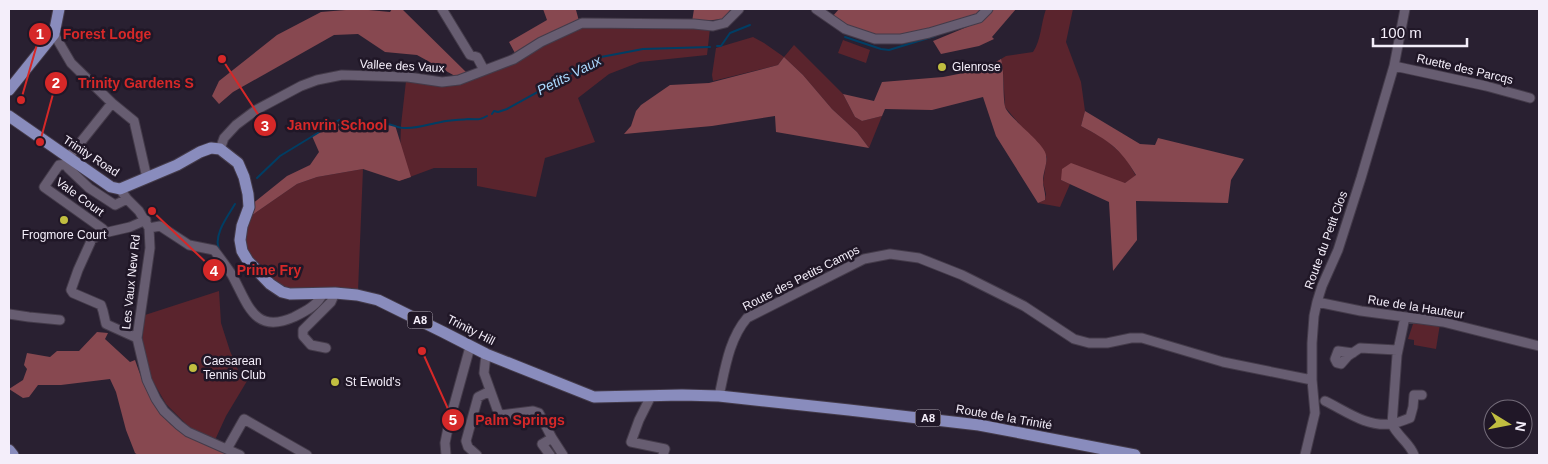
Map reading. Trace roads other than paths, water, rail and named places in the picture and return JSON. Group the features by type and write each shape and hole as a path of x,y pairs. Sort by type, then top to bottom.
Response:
{"main road":[{"path":"9,90 54,34 59,9"},
{"name":"Trinity Road","path":"9,116 69,160 123,194"},
{"path":"123,194 147,178 177,165 200,152 211,148 220,149"},
{"name":"Trinity Hill","path":"220,149 238,164 244,177 248,194 249,207 242,226 240,240 242,251 248,261 270,284 282,292 297,295 329,293 357,295 378,300 470,347 594,396 719,396"},
{"name":"Route de la Trinité","path":"719,396 979,425 1135,455"},
{"path":"9,450 13,455"}],"street":[{"path":"442,9 470,54 477,57 484,70"},
{"name":"Vallee des Vaux","path":"220,149 224,138 236,125 256,110 300,86 317,80 342,75 408,77 442,82 459,80 514,59 541,42 582,23 694,24 713,26 725,23 739,9"},
{"path":"816,9 845,29 875,39 901,39 979,18 988,9"},
{"name":"Route du Petit Clos","path":"1305,455 1315,413 1312,380 1314,316 1317,302 1349,220 1394,66 1405,9"},
{"path":"54,34 71,62 112,103 134,121 147,178"},
{"name":"Ruette des Parcqs","path":"1394,66 1486,86 1530,98"},
{"path":"69,160 112,103"},
{"name":"Vale Court","path":"69,160 59,165 44,187 103,229 104,233"},
{"name":"Trinity Road","path":"123,194 148,224"},
{"path":"138,338 106,324 101,306 73,293 71,290 92,239 104,233 148,224 160,226 189,245 214,250 231,274 251,311 258,318 270,323 288,320 305,312 329,293 331,302 303,330 303,336 311,344 326,348"},
{"name":"Les Vaux New Rd","path":"148,224 150,248 138,338 147,380 164,411 188,432 240,455"},
{"name":"Route des Petits Camps","path":"719,396 738,328 746,318 864,259 890,254 919,258 962,275 1024,306 1074,339 1089,343 1106,343 1131,338 1142,338 1223,362 1312,380"},
{"name":"Rue de la Hauteur","path":"1317,302 1340,308 1443,322 1539,346"},
{"path":"9,314 60,320"},
{"path":"1405,317 1398,350 1392,424 1395,432 1412,448 1414,455"},
{"path":"446,455 445,443 449,424 470,347"},
{"path":"1353,353 1360,348 1398,350"},
{"path":"486,354 484,373 498,412 501,415 534,411 539,413 563,455"},
{"path":"477,455 468,447 466,441 478,397 490,391"},
{"path":"1325,401 1372,423 1392,424 1410,418 1414,407 1414,395 1422,395"},
{"path":"651,396 631,442 651,451 665,449 663,455"},
{"path":"227,449 244,419 307,455"},
{"path":"550,455 542,444 552,438"}],"waterway":[{"name":"Petits Vaux","path":"717,46 721,46 730,33 750,25"},
{"name":"Petits Vaux","path":"845,37 889,50 935,36"},
{"name":"Petits Vaux","path":"492,114 494,111 498,112 507,109 601,57 643,49 710,47"},
{"name":"Petits Vaux","path":"257,178 280,156 339,120 350,127 356,128 372,129 387,124 401,128 414,128 448,121 479,119 487,116"},
{"name":"Petits Vaux","path":"219,249 218,238 220,232 235,204"}],"place":[{"name":"Janvrin School","path":"222,59"},
{"name":"Glenrose","path":"942,67"},
{"name":"Forest Lodge","path":"21,100"},
{"name":"Trinity Gardens S","path":"40,142"},
{"name":"Prime Fry","path":"152,211"},
{"name":"Frogmore Court","path":"64,220"},
{"name":"Palm Springs","path":"422,351"},
{"name":"Caesarean Tennis Club","path":"193,368"},
{"name":"St Ewold's","path":"335,382"}]}
